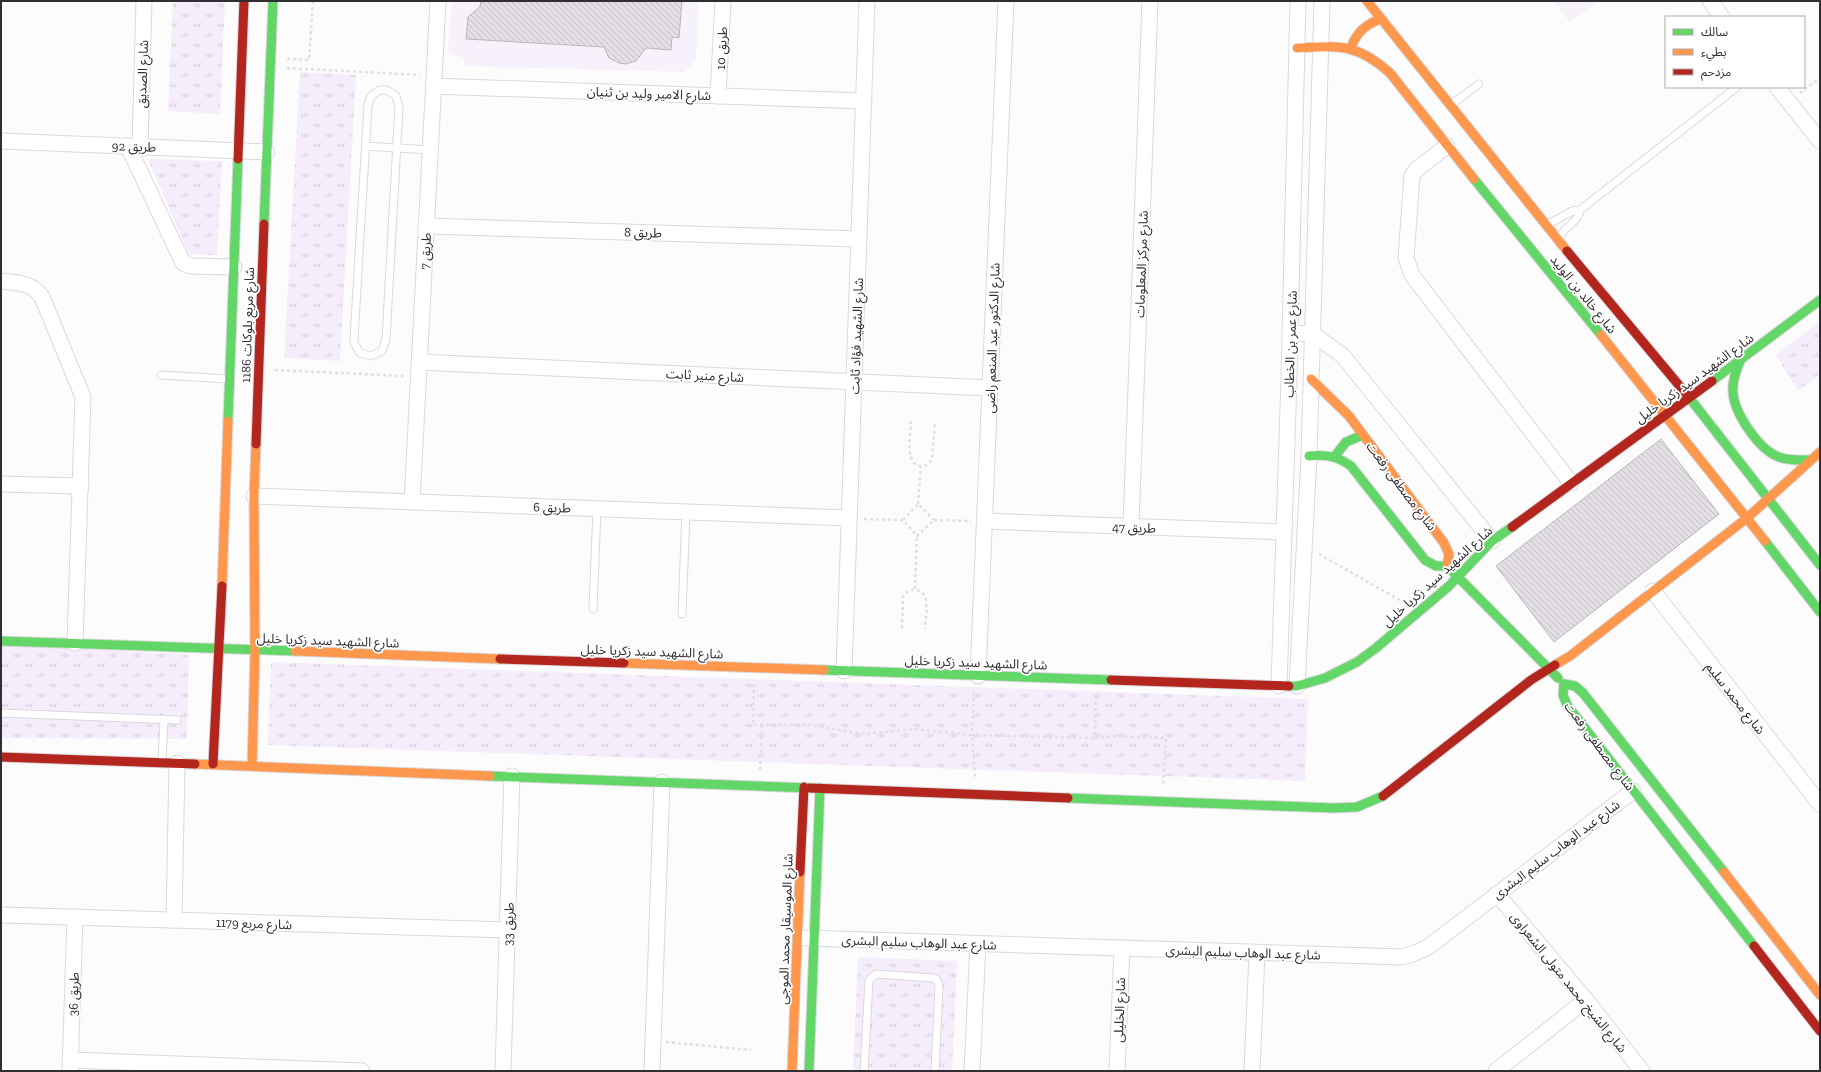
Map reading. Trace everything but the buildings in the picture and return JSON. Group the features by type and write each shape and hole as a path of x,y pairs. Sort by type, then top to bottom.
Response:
{"street":[{"path":"132,1 144,1"},
{"name":"شارع الصديق","path":"134,146 144,1"},
{"name":"شارع مربع بلوكات 1186","path":"213,764 220,649 244,1"},
{"name":"شارع مربع بلوكات 1186","path":"252,766 255,650 254,496 273,1"},
{"name":"طريق 7","path":"412,502 438,1"},
{"name":"طريق 10","path":"718,96 723,1"},
{"name":"شارع الشهيد فؤاد ثابت","path":"844,671 867,1"},
{"name":"شارع الدكتور عبد المنعم راضى","path":"976,676 985,521 1006,1"},
{"name":"شارع مركز المعلومات","path":"1131,526 1150,1"},
{"name":"شارع عمر بن الخطاب","path":"1279,686 1289,378 1298,1"},
{"name":"شارع عمر بن الخطاب","path":"1296,686 1309,456 1322,1"},
{"name":"شارع خالد بن الوليد","path":"1367,1 1545,224 1689,397 1820,565"},
{"path":"1710,1 1721,16"},
{"path":"1351,48 1354,39 1360,30 1369,23 1380,19"},
{"name":"شارع خالد بن الوليد","path":"1297,48 1321,46 1351,48 1378,62 1390,73 1447,146 1666,415 1820,612"},
{"name":"شارع الامير وليد بن ثنيان","path":"434,81 718,96 864,100"},
{"path":"1778,88 1820,141"},
{"name":"طريق 92","path":"1,141 267,152"},
{"path":"134,146 183,262 190,266 234,267"},
{"path":"1447,146 1417,169 1412,176 1406,248 1408,267 1412,275 1571,483"},
{"name":"طريق 8","path":"426,226 859,239"},
{"path":"1,281 28,284 42,297 80,390 83,413 75,643"},
{"name":"شارع الشهيد سيد زكريا خليل","path":"1,641 1296,686 1324,678 1358,662 1419,612 1458,576 1492,541 1666,415 1820,300"},
{"path":"1290,333 1313,334 1343,356 1492,541"},
{"path":"1741,359 1734,375 1732,393 1736,408 1740,414 1762,446 1768,452 1785,459 1810,460"},
{"name":"شارع منير ثابت","path":"419,370 854,382 990,388"},
{"path":"1289,378 1311,379"},
{"name":"شارع مصطفى رفعت","path":"1311,379 1337,403 1363,435 1447,548 1449,560 1448,566 1436,566 1425,560 1351,466 1343,459 1336,456"},
{"path":"1309,456 1336,456 1346,442 1363,435"},
{"path":"1,757 1345,808 1368,804 1389,791 1531,680 1570,656 1747,518 1820,452"},
{"path":"1,484 81,486"},
{"name":"طريق 6","path":"254,496 849,518"},
{"name":"طريق 47","path":"985,521 1284,532"},
{"path":"1448,566 1564,684"},
{"name":"شارع محمد سليم","path":"1653,591 1820,804"},
{"name":"شارع مصطفى رفعت","path":"1820,994 1583,693 1575,686 1564,684 1563,695 1567,705 1820,1031"},
{"path":"174,920 177,763"},
{"name":"طريق 33","path":"503,1071 512,776"},
{"path":"652,1071 662,782"},
{"name":"شارع الموسيقار محمد الموجى","path":"792,1071 804,787"},
{"path":"809,1071 820,788"},
{"name":"شارع عبد الوهاب سليم البشرى","path":"798,938 1395,957 1409,955 1428,946 1634,791"},
{"name":"شارع الشيخ محمد متولى الشعراوى","path":"1497,894 1586,1000 1642,1071"},
{"name":"شارع مربع 1179","path":"1,915 508,930"},
{"name":"طريق 36","path":"70,1066 75,917"},
{"path":"972,1071 978,944"},
{"name":"شارع الخليلى","path":"1117,1071 1122,948"},
{"path":"1252,1071 1256,953"},
{"path":"1496,1071 1586,1000"},
{"path":"70,1066 362,1071"}],"lane":[{"path":"1450,106 1479,84"},
{"path":"1559,241 1562,231 1578,217 1580,210 1736,88"},
{"path":"386,90 396,96 399,101 386,339 382,351 370,356 360,353 354,344 365,146 369,100 376,92 386,90"},
{"path":"365,146 430,150"},
{"path":"1545,224 1555,222 1573,210 1580,210"},
{"path":"161,375 230,379"},
{"path":"593,609 597,509"},
{"path":"682,614 686,512"},
{"path":"1,713 177,720"},
{"path":"162,763 164,719"},
{"path":"864,1071 869,980 876,974 933,978 937,980 939,986 935,1071"}],"path":[{"path":"271,63 309,60 313,1"},
{"path":"271,63 434,81"},
{"path":"1788,101 1820,78"},
{"path":"259,369 419,370"},
{"path":"911,421 909,458 914,464 921,466 926,465 932,459 935,422"},
{"path":"903,520 918,504 921,466"},
{"path":"918,504 934,520 985,521"},
{"path":"849,518 903,520 917,536 915,589"},
{"path":"917,536 934,520"},
{"path":"1304,546 1419,612"},
{"path":"902,628 903,596 909,590 915,589 922,592 926,598 925,629"},
{"path":"754,668 752,725 809,725 865,734 914,729 972,736 1095,738 1112,736 1166,738 1162,801"},
{"path":"975,794 975,768 972,736 976,676"},
{"path":"1095,738 1096,680"},
{"path":"760,786 762,725"},
{"path":"653,1041 752,1050"}],"shaded area":[{"path":"452,1 699,1 696,58 685,72 464,66 464,58 451,54 448,50"},
{"path":"1554,1 1598,1 1570,22"}],"green space":[{"path":"173,1 225,1 220,114 168,111"},
{"path":"300,72 356,75 340,361 284,358"},
{"path":"148,159 222,161 217,255 189,254"},
{"path":"1820,321 1820,374 1798,391 1776,355"},
{"path":"1,644 189,655 187,739 1,738"},
{"path":"271,662 1308,699 1305,781 268,745"},
{"path":"858,957 957,961 952,1071 853,1071"}],"traffic: fast":[{"path":"264,224 273,1"},
{"path":"228,421 238,159"},
{"path":"1474,179 1601,335"},
{"path":"1712,381 1820,300"},
{"path":"1741,359 1734,379 1734,401 1749,430 1764,447 1779,457 1791,460 1810,460"},
{"path":"1688,396 1820,565"},
{"path":"1335,456 1346,442 1363,435"},
{"path":"1309,456 1331,456 1351,466 1425,560 1436,566 1447,566"},
{"path":"1289,686 1297,686 1325,678 1357,662 1376,648 1449,586 1492,541 1512,527"},
{"path":"1765,541 1820,612"},
{"path":"1448,567 1558,678"},
{"path":"1,641 295,651"},
{"path":"824,670 1111,680"},
{"path":"1564,684 1563,695 1567,705 1754,946"},
{"path":"1564,684 1575,686 1583,693 1724,872"},
{"path":"490,776 810,788"},
{"path":"809,1071 820,788"},
{"path":"1068,798 1333,808 1357,807 1383,796"}],"traffic: slow":[{"path":"1367,1 1567,251"},
{"path":"1351,48 1358,34 1370,24 1380,19"},
{"path":"1297,48 1347,48 1357,51 1378,63 1390,73 1474,179"},
{"path":"1601,335 1765,541"},
{"path":"1311,379 1349,416 1444,543 1449,554 1447,566"},
{"path":"222,586 228,421"},
{"path":"252,766 255,650 254,496 256,444"},
{"path":"1555,665 1570,656 1747,518 1820,452"},
{"path":"295,651 500,659"},
{"path":"624,663 824,670"},
{"path":"195,764 490,776"},
{"path":"792,1071 800,872"},
{"path":"1724,872 1820,995"}],"traffic: jam":[{"path":"238,159 244,1"},
{"path":"256,444 264,224"},
{"path":"1567,251 1688,396"},
{"path":"1512,527 1712,381"},
{"path":"213,764 222,586"},
{"path":"500,659 624,663"},
{"path":"1383,796 1531,680 1555,665"},
{"path":"1111,680 1289,686"},
{"path":"1,757 195,764"},
{"path":"800,872 804,787"},
{"path":"810,788 1068,798"},
{"path":"1754,946 1820,1031"}]}
